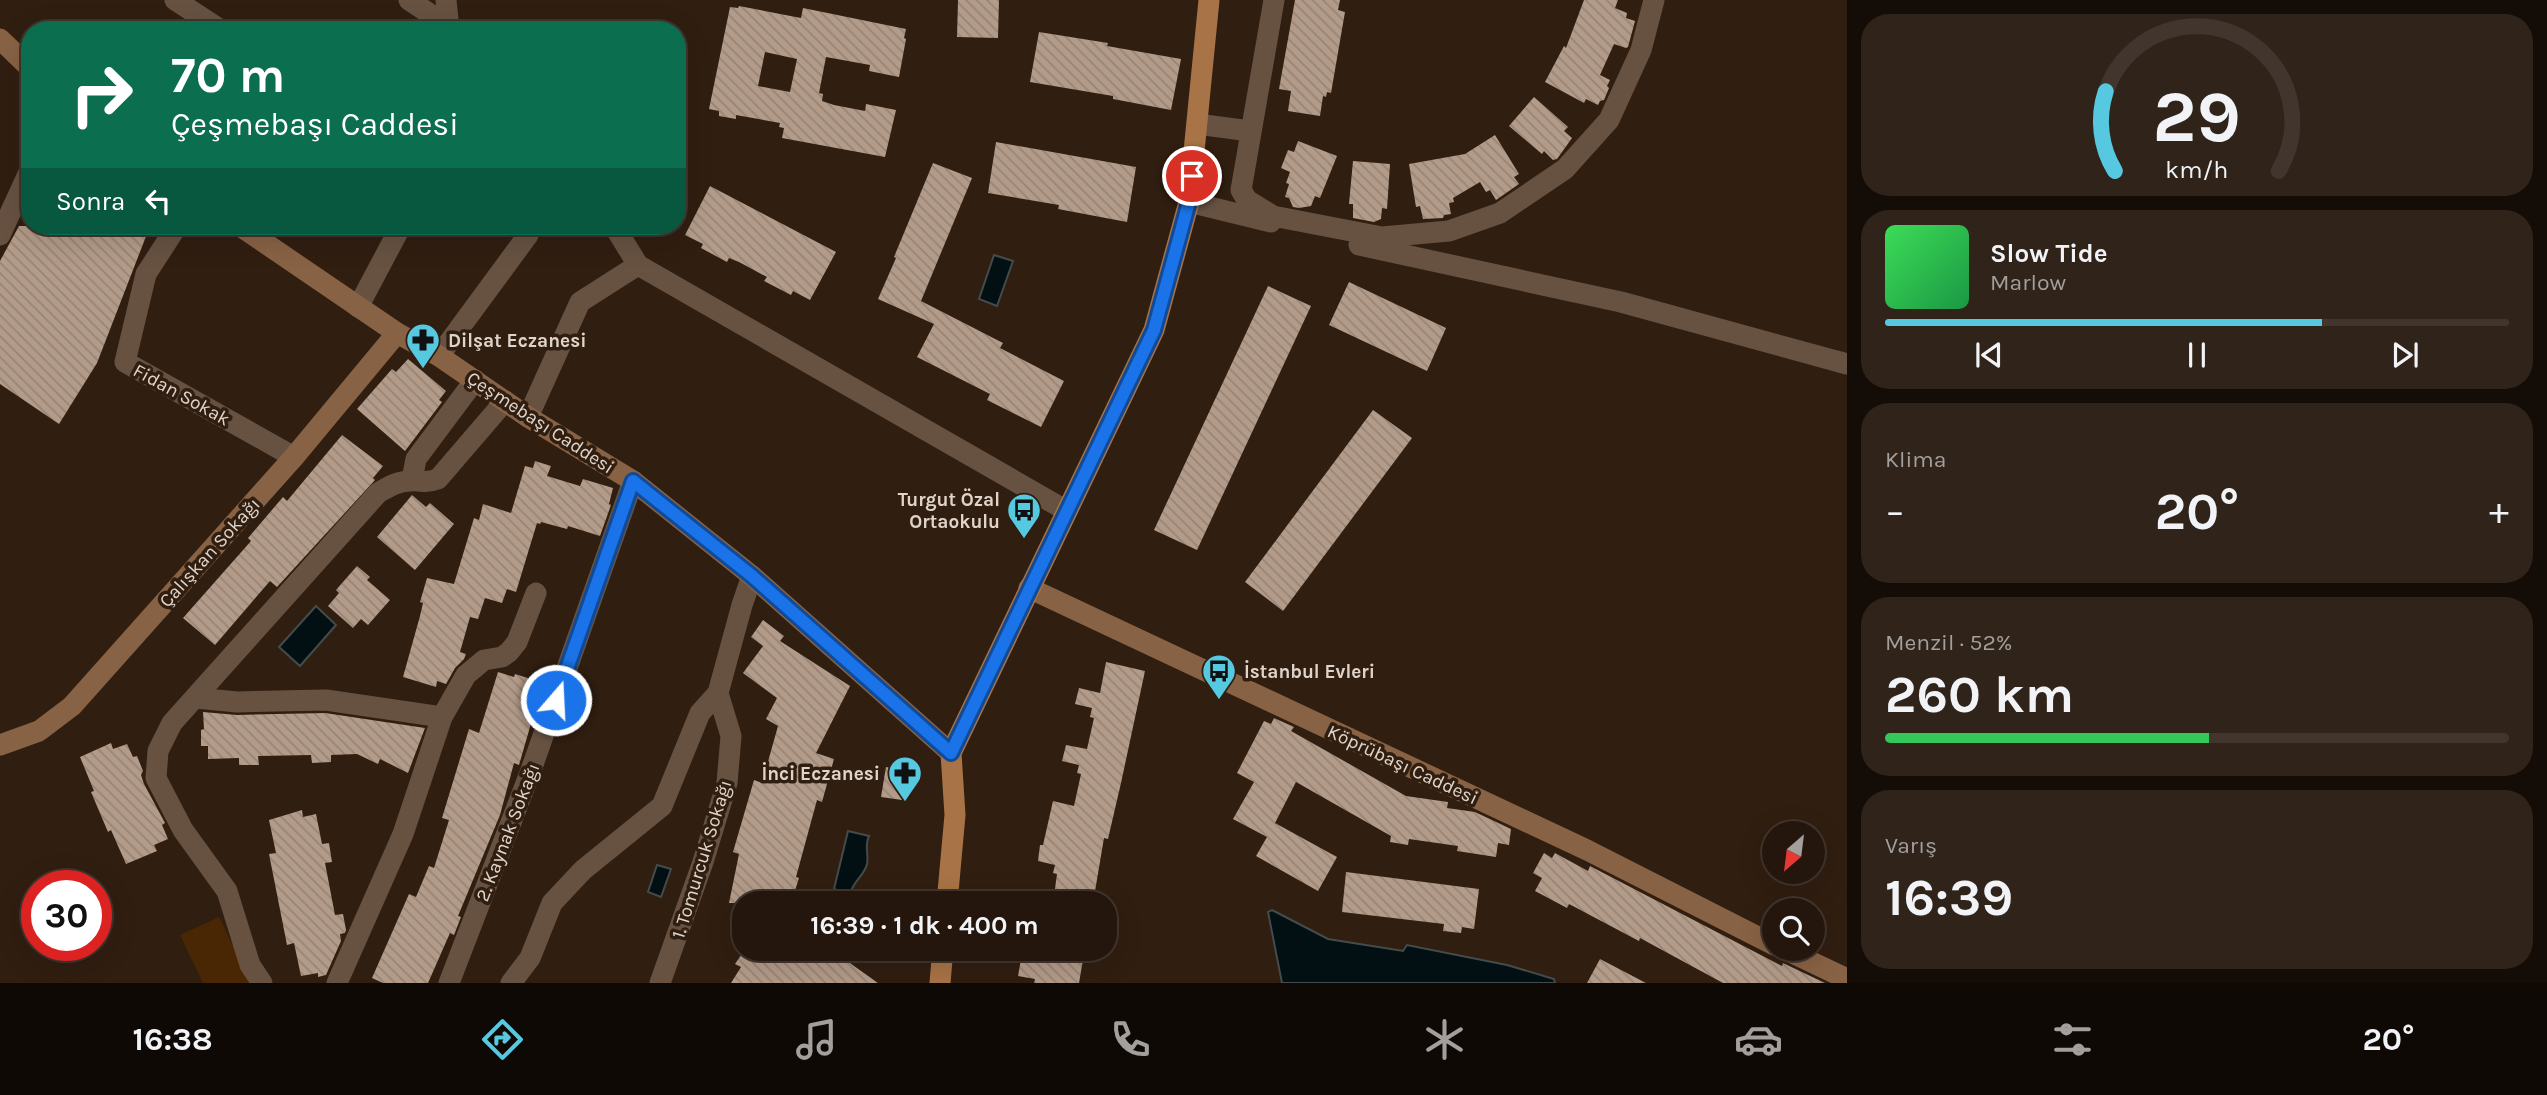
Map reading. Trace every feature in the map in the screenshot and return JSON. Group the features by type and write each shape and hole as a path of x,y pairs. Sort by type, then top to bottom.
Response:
{"main road":[{"path":"948,891 955,815 951,753 1154,330 1189,202 1209,0"},
{"path":"0,40 21,60"},
{"name":"Çeşmebaşı Caddesi","path":"253,235 397,333 439,356 528,416 633,481 752,576 951,753"},
{"name":"Çalışkan Sokağı","path":"0,745 39,731 72,706 294,457 397,333"},
{"name":"Köprübaşı Caddesi","path":"1029,588 1587,850 1762,938"},
{"path":"940,983 942,961"},
{"path":"1809,961 1847,979"}],"street":[{"path":"175,0 207,21"},
{"path":"409,0 440,21"},
{"path":"446,0 450,21"},
{"path":"1274,0 1241,190 1247,200 1273,216 1382,237 1449,231 1500,213 1565,169 1609,120 1641,50 1654,0"},
{"path":"1197,124 1250,131"},
{"path":"0,235 21,190"},
{"path":"1189,202 1376,249 1621,302 1847,364"},
{"name":"Fidan Sokak","path":"171,235 146,274 125,362 294,457"},
{"path":"358,306 396,235"},
{"path":"439,356 527,235"},
{"path":"620,235 638,265 1067,511"},
{"path":"528,416 580,302 638,265"},
{"path":"412,480 416,459 475,380"},
{"path":"262,983 250,965 227,891 183,830 156,778 158,751 172,723 378,493 392,484 412,480 426,484 438,479 505,401"},
{"name":"2. Kaynak Sokağı","path":"449,983 530,773 633,481"},
{"path":"511,983 530,958 552,903 583,870 662,806 700,713 718,693 752,576"},
{"path":"337,983 403,834 442,717 467,675 484,660 502,657 517,642 536,593"},
{"name":"1. Tomurcuk Sokağı","path":"660,983 703,862 727,783 731,736 718,693"},
{"path":"196,698 237,702 326,700 442,717"}],"shaded area":[{"path":"994,255 1013,261 997,306 979,299"},
{"path":"316,606 336,625 300,666 279,647"},
{"path":"848,831 869,836 864,872 851,891 834,889"},
{"path":"657,865 671,869 661,897 648,892"},
{"path":"1272,910 1328,939 1403,951 1407,945 1507,965 1554,979 1555,983 1282,983 1268,912"},
{"path":"219,917 251,983 203,983 180,935"}],"building":[{"path":"958,0 999,0 998,38 957,37"},
{"path":"1295,0 1340,0 1338,10 1345,12 1331,93 1327,92 1326,97 1323,96 1320,116 1288,111 1291,91 1279,89"},
{"path":"1584,0 1618,0 1615,8 1627,13 1626,18 1635,21 1628,47 1614,44 1600,75 1610,80 1604,100 1598,105 1586,99 1584,103 1545,82 1564,46 1566,48"},
{"path":"739,6 801,18 803,8 906,29 899,77 869,71 870,65 826,57 819,93 823,94 822,101 834,105 865,111 866,104 896,110 885,157 782,138 784,128 779,127 780,123 736,115 736,119 719,116 719,111 709,109 730,7","holes":["765,52 797,59 790,92 758,86"]},
{"path":"1039,32 1181,59 1171,110 1113,99 1113,96 1030,82"},
{"path":"1534,97 1568,127 1564,131 1572,138 1557,159 1553,160 1544,151 1542,154 1509,126"},
{"path":"1495,135 1519,174 1514,177 1519,184 1496,200 1490,190 1486,192 1480,182 1453,198 1454,202 1449,203 1451,214 1444,215 1443,218 1423,219 1420,206 1416,207 1409,164 1465,154"},
{"path":"1298,141 1337,156 1320,198 1315,196 1311,206 1299,208 1293,207 1289,198 1285,197 1290,172 1281,168 1288,150 1294,152"},
{"path":"996,142 1136,167 1127,222 1058,209 1059,205 988,193"},
{"path":"1353,161 1390,164 1387,209 1382,208 1381,219 1374,222 1353,218 1353,204 1349,204"},
{"path":"933,163 972,178 921,301 1003,343 1000,348 1064,381 1041,427 987,400 990,394 917,357 934,324 878,299"},
{"path":"710,186 836,252 810,300 793,291 791,295 764,281 767,277 739,262 729,258 727,262 701,248 703,244 685,235"},
{"path":"19,226 21,235 147,235 97,363 59,424 0,384 0,261"},
{"path":"1349,282 1446,328 1427,371 1329,325"},
{"path":"1268,286 1311,306 1197,550 1154,530"},
{"path":"408,359 446,391 439,400 442,402 405,451 357,409 392,369 396,372"},
{"path":"1373,410 1412,438 1283,611 1245,582"},
{"path":"342,435 383,466 373,478 375,480 277,587 270,581 215,645 183,618 251,541 248,538 283,497 287,501"},
{"path":"535,461 551,466 547,476 580,486 583,479 613,488 609,504 611,505 600,536 568,526 567,529 537,523 516,592 507,589 502,603 485,598 478,619 470,617 460,652 466,654 446,684 437,681 436,687 403,677 420,616 423,603 420,602 427,578 454,584 474,518 479,520 483,504 511,513 525,466 533,468"},
{"path":"412,495 426,507 430,503 454,524 415,570 377,537"},
{"path":"357,566 370,577 367,580 390,600 368,625 361,619 353,628 328,606 339,593 336,590"},
{"path":"763,620 784,636 780,641 850,686 816,753 834,759 822,802 817,800 796,877 799,878 795,891 732,891 732,903 729,903 739,854 733,852 754,780 762,783 778,726 766,719 777,698 743,673 763,646 751,637"},
{"path":"1106,662 1145,671 1108,839 1104,838 1095,891 1055,891 1057,874 1053,873 1055,865 1038,861 1040,845 1043,845 1053,801 1074,806 1081,774 1077,773 1079,765 1062,761 1066,745 1087,749 1094,718 1090,717 1092,708 1075,704 1079,688 1100,693"},
{"path":"498,672 531,679 529,685 541,689 519,765 514,763 500,815 458,916 461,917 454,935 450,933 428,983 383,983 372,978 409,894 416,897 429,866 434,868 449,820 442,818 469,729 479,733"},
{"path":"203,712 237,715 325,713 425,728 408,773 380,759 378,764 357,754 331,755 331,762 312,763 311,755 258,756 259,765 239,765 239,758 208,759 208,746 201,746"},
{"path":"1274,718 1294,727 1291,731 1406,796 1448,802 1447,808 1475,812 1511,829 1509,845 1498,843 1496,857 1457,851 1458,846 1409,839 1408,845 1390,842 1391,836 1296,782 1275,823 1337,857 1318,891 1256,856 1267,837 1233,819 1254,782 1237,773 1264,721 1271,724"},
{"path":"111,743 113,749 127,744 133,757 137,756 143,771 141,775 144,784 165,823 162,825 168,839 154,845 157,851 126,864 111,830 108,832 80,757"},
{"path":"886,767 907,771 902,800 881,797"},
{"path":"302,810 303,817 316,814 322,844 329,843 332,862 325,863 335,915 343,914 346,930 340,934 341,941 326,975 318,977 318,973 301,976 294,943 287,945 269,854 276,853 269,820"},
{"path":"1544,853 1552,858 1555,853 1588,871 1590,866 1762,956 1762,961 1772,961 1782,966 1783,963 1825,983 1723,983 1640,938 1639,941 1569,904 1567,908 1535,891 1542,878 1533,873"},
{"path":"1346,872 1479,889 1474,929 1462,927 1461,933 1443,931 1444,924 1342,912"},
{"path":"1600,959 1646,983 1587,983"},
{"path":"737,961 847,961 878,983 731,983 741,967 735,964"},
{"path":"1021,961 1083,961 1079,983 1034,983 1035,979 1018,976"}],"place":[{"name":"Dilşat Eczanesi","path":"423,370"},
{"name":"Turgut Özal Ortaokulu","path":"1024,540"},
{"name":"İstanbul Evleri","path":"1219,701"},
{"name":"İnci Eczanesi","path":"905,803"}],"route":[{"path":"556,700 633,481 752,576 951,753 1154,330 1189,202 1192,176"}]}
